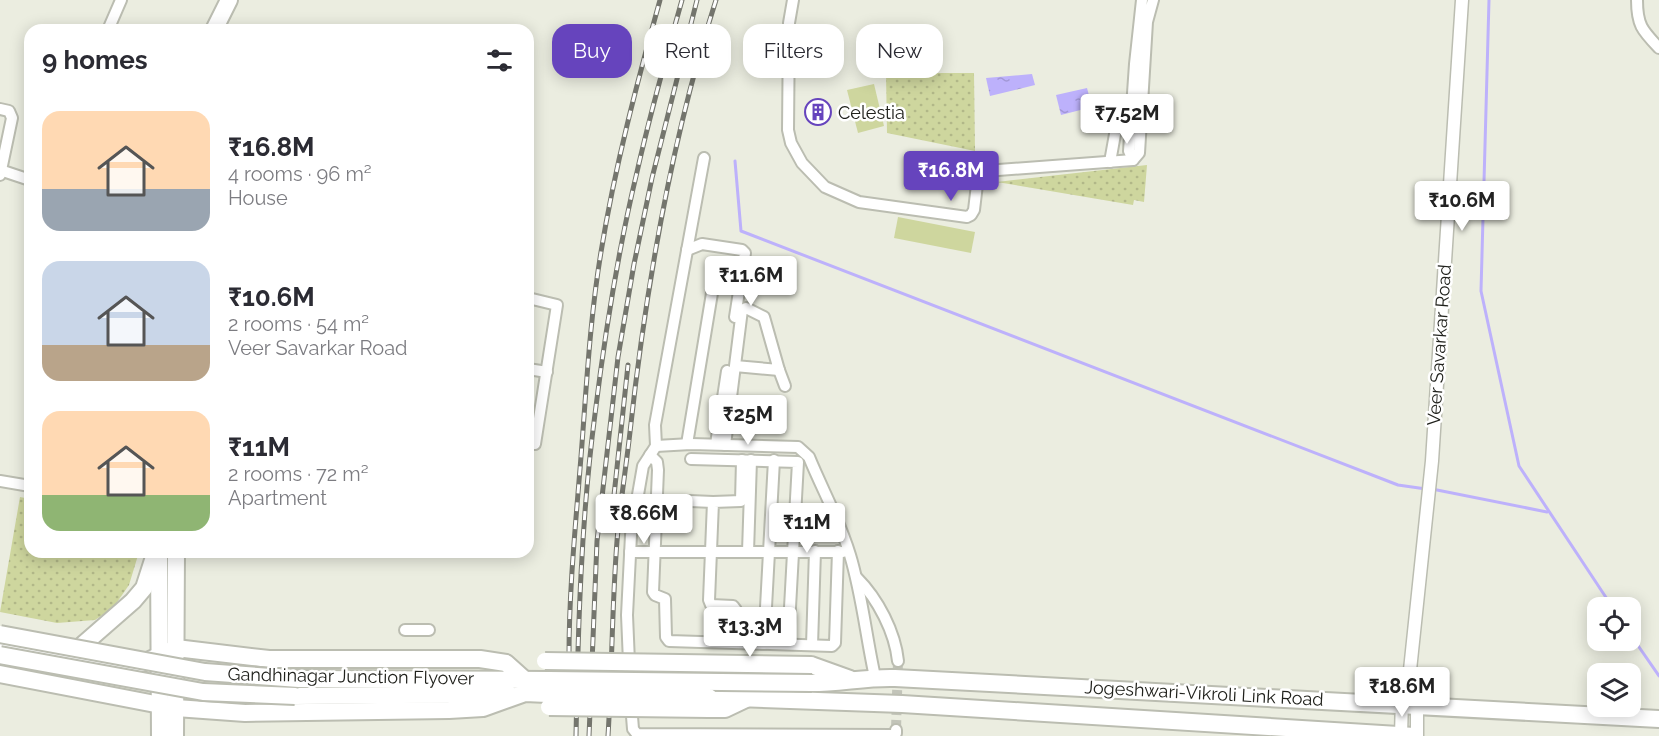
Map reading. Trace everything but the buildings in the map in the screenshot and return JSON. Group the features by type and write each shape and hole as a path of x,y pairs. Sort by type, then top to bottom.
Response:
{"main road":[{"path":"209,24 220,0"},
{"path":"217,24 230,0"},
{"path":"69,656 139,595 156,558"},
{"path":"158,558 159,656 175,736"},
{"path":"160,736 168,706 176,648 176,558"},
{"name":"Gandhinagar Junction Flyover","path":"0,634 205,672 299,679 525,686"},
{"path":"0,642 136,666 176,648 269,659 480,659 506,663 525,686 548,694"},
{"name":"Gandhinagar Junction Flyover","path":"0,655 203,692 294,696 525,686"},
{"path":"0,674 168,706 245,712 483,708 525,686 545,661 811,664 856,681"},
{"name":"Jogeshwari-Vikroli Link Road","path":"548,694 856,681 875,677 1409,699 1659,719"},
{"path":"525,686 548,694"},
{"name":"Jogeshwari-Vikroli Link Road","path":"548,694 709,703 750,698 902,704 1416,736"}],"street":[{"path":"110,24 120,0"},
{"path":"793,0 789,23 788,56 789,137 802,163 813,177 839,195 859,202 967,217 974,210 978,177 985,171 1110,162 1133,159 1139,153 1138,81 1142,0"},
{"path":"1138,81 1147,22 1153,0"},
{"name":"Veer Savarkar Road","path":"1409,699 1426,504 1432,461 1462,0"},
{"path":"1637,0 1637,18 1643,31 1659,48"},
{"path":"0,109 9,111 12,118 0,172 24,178"},
{"path":"1110,162 1117,123"},
{"path":"704,158 655,425 653,450 658,470 653,592 664,599 666,637 669,641 832,646 835,643 844,551"},
{"path":"687,249 702,244 742,250 745,253 721,445"},
{"path":"687,444 717,263"},
{"path":"534,299 557,305 534,444"},
{"path":"721,445 742,310 746,308 764,317 785,386"},
{"path":"735,366 779,370"},
{"path":"534,370 547,372"},
{"path":"896,730 896,733 892,735 637,734 633,729 627,615 630,552 643,466 653,450 687,444 798,447 808,457 844,551 857,578 875,600 896,644 898,661"},
{"path":"691,459 798,462 788,644"},
{"path":"747,460 745,501 748,552"},
{"path":"764,644 774,460"},
{"path":"0,481 24,485"},
{"path":"690,501 745,501"},
{"path":"713,502 709,600 711,605 733,606 736,610 735,643"},
{"path":"812,645 815,551"},
{"path":"630,552 844,551"},
{"path":"857,578 867,645 875,677"},
{"path":"405,630 429,630"},
{"path":"1401,736 1409,699"},
{"path":"1409,699 1416,736"}],"green space":[{"path":"943,73 974,73 975,151 887,133 886,78 943,78"},
{"path":"874,84 884,126 858,133 847,90"},
{"path":"1147,165 1144,202 1134,200 1133,205 997,182"},
{"path":"898,217 975,232 971,253 894,238"},
{"path":"20,497 24,498 24,558 137,558 129,585 113,608 95,620 57,623 0,612"}],"water":[{"path":"1032,74 1035,85 990,96 986,78"},
{"path":"1087,88 1092,107 1061,115 1056,95"}],"waterway":[{"path":"1489,0 1481,291 1519,466 1606,597"},
{"path":"735,161 741,231 1398,485 1426,489"},
{"path":"1432,489 1547,512"},
{"path":"1641,650 1659,676"}],"tunnel":[{"path":"896,730 898,661"}],"railway":[{"path":"569,655 574,539 588,360 597,279 620,156 660,0"},
{"path":"576,736 583,534 590,454 603,353 630,202 682,0"},
{"path":"589,736 597,541 618,357 652,178 697,0"},
{"path":"608,736 617,541 636,377 652,268 673,160 716,0"},
{"path":"612,514 628,365"}],"place":[{"name":"Celestia","path":"818,112"}]}
